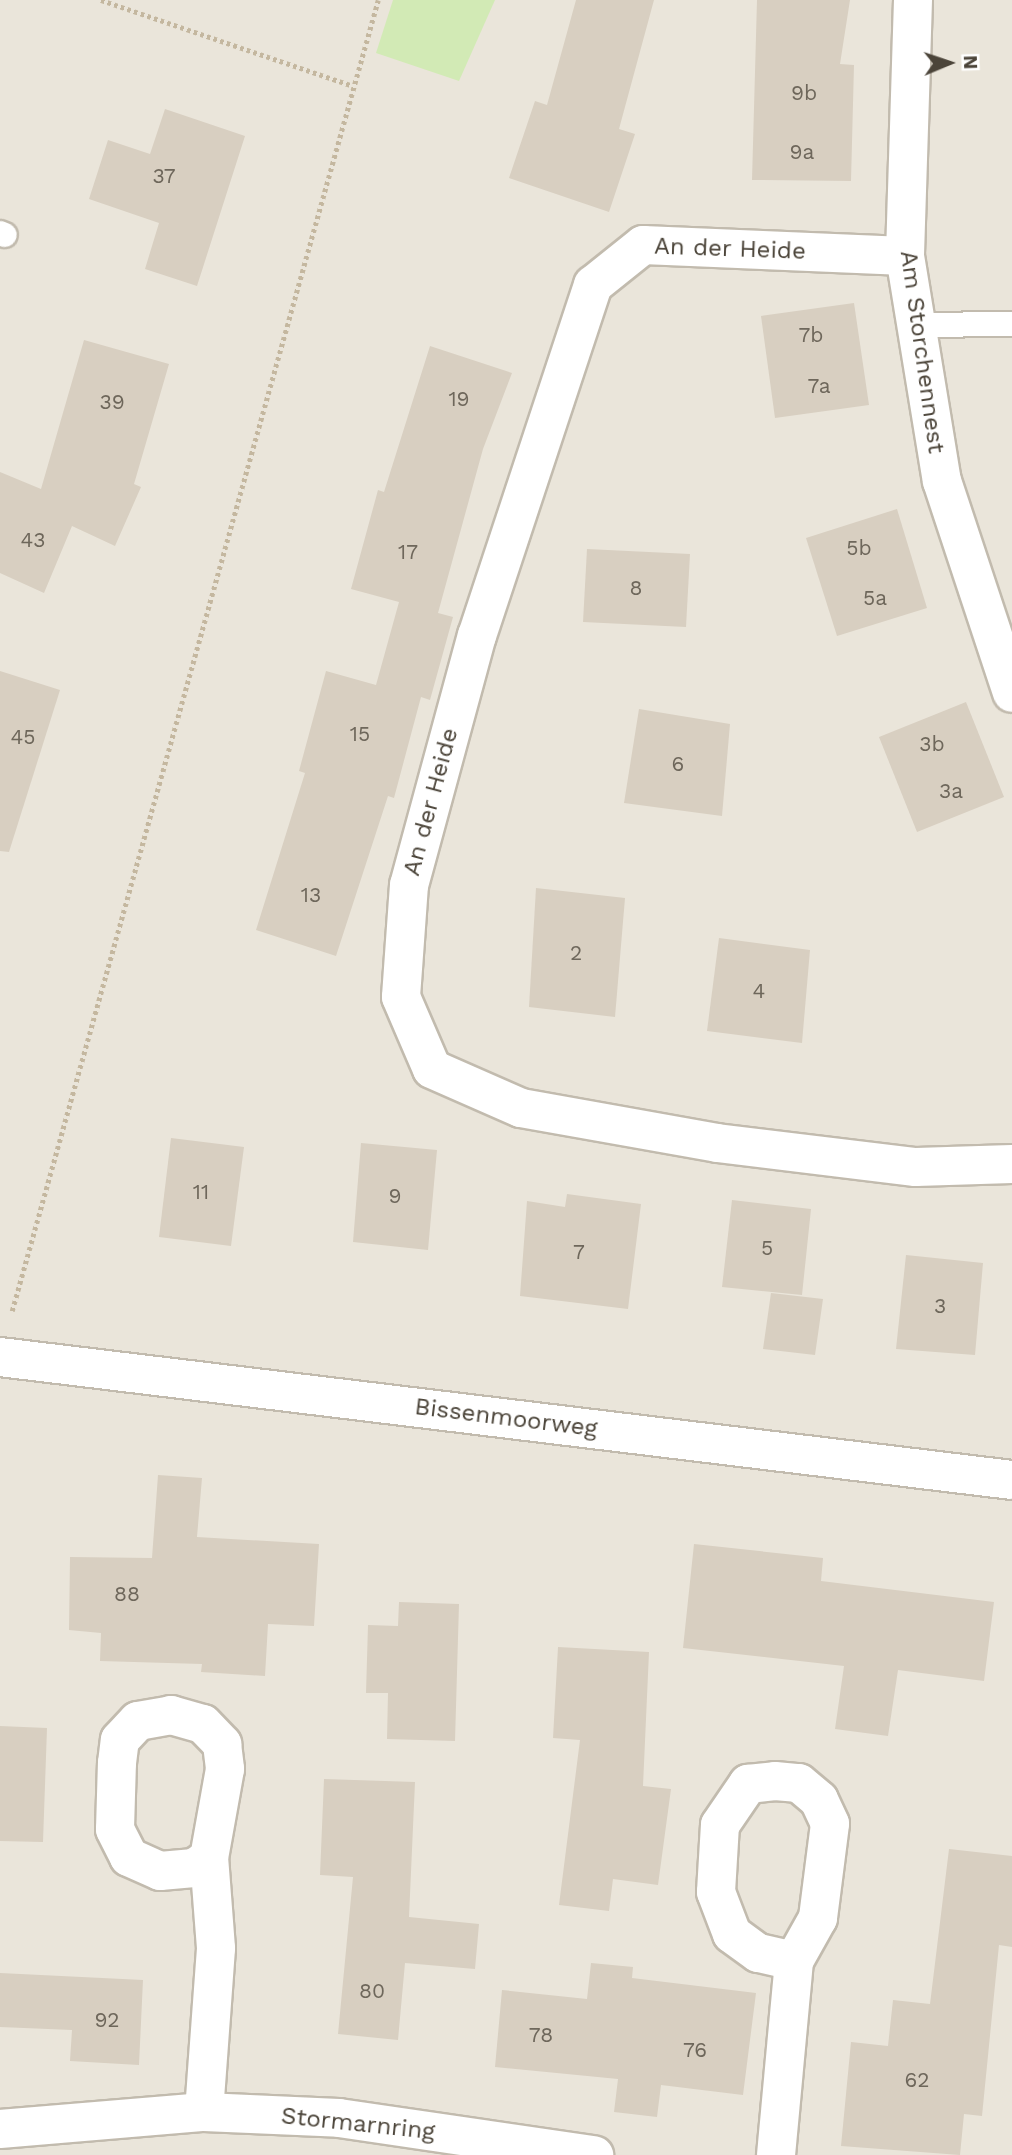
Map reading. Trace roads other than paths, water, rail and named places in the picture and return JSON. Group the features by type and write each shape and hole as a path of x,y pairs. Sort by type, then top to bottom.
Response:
{"street":[{"name":"Am Storchennest","path":"913,0 905,256 942,481 1012,693"},
{"name":"An der Heide","path":"905,256 643,245 593,285 477,635 409,885 401,997 432,1069 521,1108 717,1143 916,1167 1012,1164"},
{"name":"Bissenmoorweg","path":"4,1341 1012,1480"},
{"path":"204,2112 216,1948 209,1858"},
{"path":"776,2155 794,1961"},
{"name":"Stormarnring","path":"0,2129 204,2112 339,2118 594,2155"}],"lane":[{"path":"916,325 1012,324"}]}
